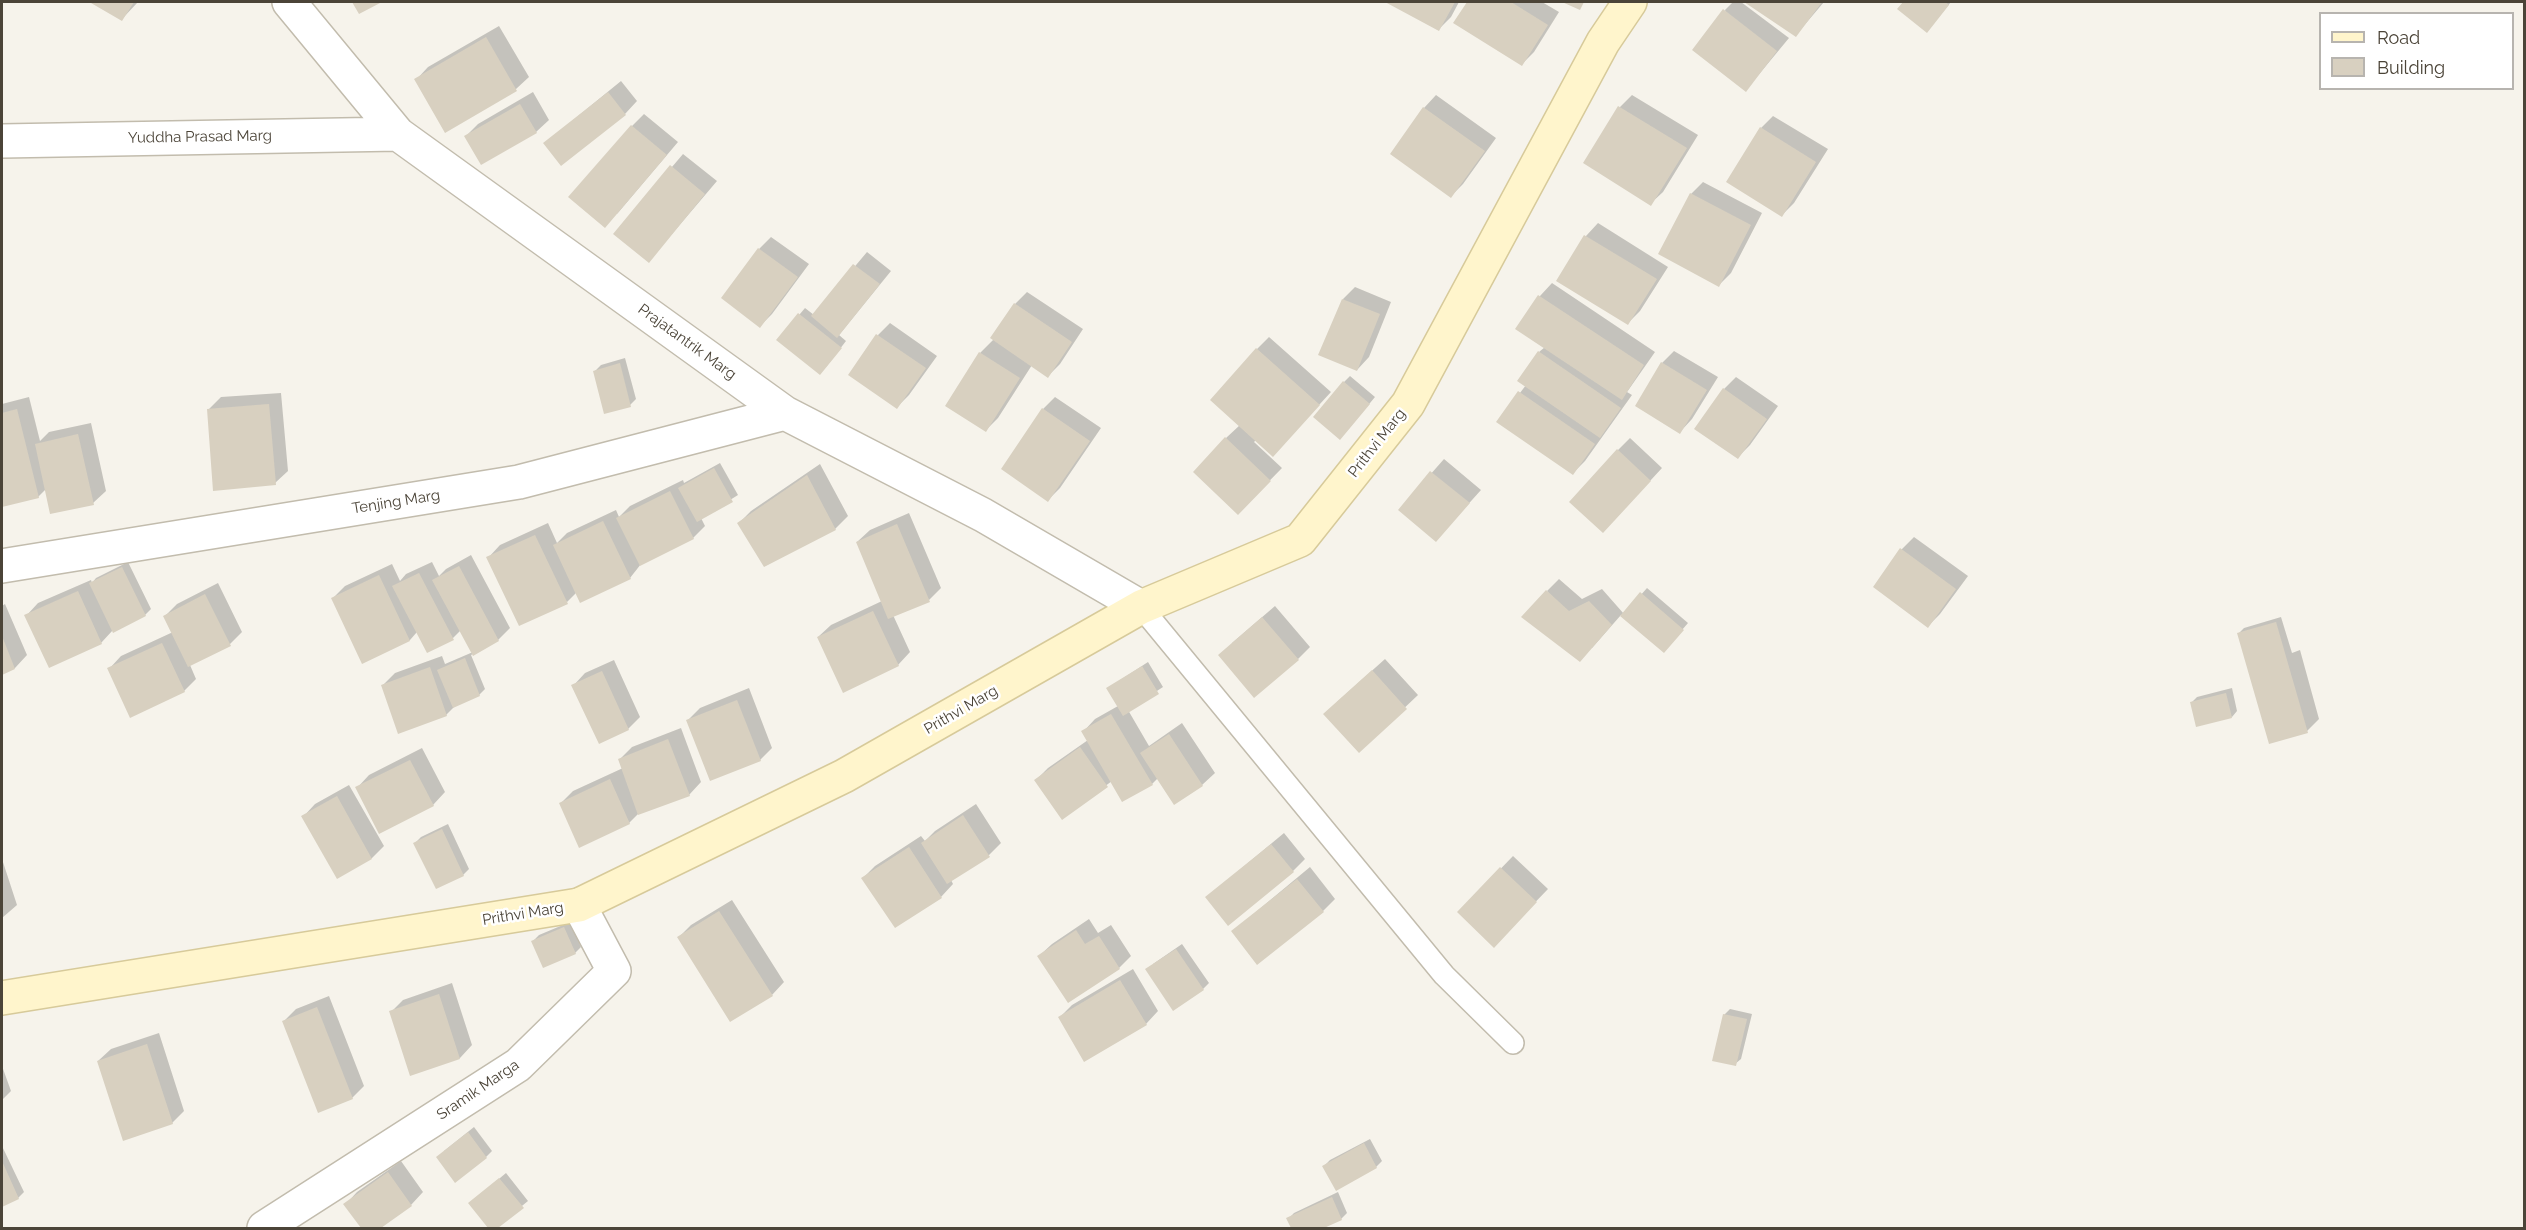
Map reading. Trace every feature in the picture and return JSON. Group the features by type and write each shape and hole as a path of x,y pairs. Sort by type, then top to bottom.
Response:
{"street":[{"name":"Prajatantrik Marg","path":"289,2 398,134 785,413 983,515 1141,607"},
{"name":"Prithvi Marg","path":"2,998 579,905 844,776 1141,607 1300,540 1408,404 1603,42 1630,2"},
{"name":"Yuddha Prasad Marg","path":"2,141 398,134"},
{"name":"Tenjing Marg","path":"2,566 519,482 785,413"},
{"name":"Sramik Marga","path":"264,1228 518,1065 614,971 579,905"}],"lane":[{"path":"1141,607 1444,975 1513,1043"}],"building":[{"path":"134,2 122,21 91,3"},
{"path":"352,2 382,2 359,14"},
{"path":"1385,2 1455,2 1439,31"},
{"path":"1467,2 1511,2 1548,25 1522,66 1453,23"},
{"path":"1562,2 1584,2 1580,10"},
{"path":"1744,2 1822,2 1796,37"},
{"path":"1903,2 1945,2 1949,5 1927,33 1897,9"},
{"path":"1723,9 1777,51 1746,92 1692,50"},
{"path":"486,37 517,91 445,133 414,79"},
{"path":"608,92 626,115 561,166 543,143"},
{"path":"520,104 537,133 481,165 464,136"},
{"path":"1618,106 1687,148 1651,206 1583,163"},
{"path":"1423,107 1485,151 1451,198 1390,154"},
{"path":"631,125 667,155 605,228 568,197"},
{"path":"1760,127 1816,162 1782,217 1726,182"},
{"path":"670,165 705,194 649,263 613,234"},
{"path":"1690,193 1751,225 1719,287 1658,254"},
{"path":"1584,235 1657,279 1628,325 1556,281"},
{"path":"758,248 798,277 760,328 721,298"},
{"path":"853,264 880,284 837,338 811,316"},
{"path":"1538,295 1644,365 1622,400 1515,329"},
{"path":"1342,299 1380,314 1357,371 1318,355"},
{"path":"1014,303 1072,342 1048,378 990,338"},
{"path":"798,313 842,348 820,375 776,340"},
{"path":"876,334 926,368 897,409 848,375"},
{"path":"1256,348 1320,405 1273,457 1210,400"},
{"path":"1538,351 1621,408 1600,438 1517,381"},
{"path":"979,352 1020,378 986,432 945,406"},
{"path":"1661,362 1707,390 1680,434 1635,406"},
{"path":"620,363 631,407 604,414 593,371"},
{"path":"1343,381 1370,404 1340,440 1313,417"},
{"path":"1723,388 1767,419 1738,459 1694,429"},
{"path":"1518,391 1595,444 1573,475 1496,422"},
{"path":"269,404 276,485 213,491 207,409"},
{"path":"1042,408 1090,441 1048,502 1001,469"},
{"path":"17,409 39,498 2,507 2,413"},
{"path":"78,434 94,505 50,514 35,444"},
{"path":"1225,437 1271,481 1238,515 1193,472"},
{"path":"1617,449 1651,481 1603,533 1569,502"},
{"path":"714,468 733,502 697,522 678,488"},
{"path":"1430,471 1470,503 1436,542 1398,510"},
{"path":"807,475 836,530 764,567 737,523"},
{"path":"670,491 694,539 640,566 616,518"},
{"path":"603,521 631,579 580,603 553,545"},
{"path":"897,524 930,602 888,619 856,542"},
{"path":"535,535 568,604 519,626 486,557"},
{"path":"1900,548 1956,589 1928,628 1873,587"},
{"path":"459,566 499,641 473,656 432,580"},
{"path":"122,567 146,616 113,633 89,583"},
{"path":"419,573 454,640 427,653 392,586"},
{"path":"379,575 410,641 362,664 331,598"},
{"path":"1546,590 1569,611 1589,601 1612,625 1580,662 1521,617"},
{"path":"78,591 102,644 49,668 24,615"},
{"path":"1640,592 1684,630 1664,653 1620,616"},
{"path":"205,594 231,646 188,667 163,616"},
{"path":"873,611 899,666 843,693 817,637"},
{"path":"1262,617 1299,660 1254,698 1218,655"},
{"path":"2276,622 2308,733 2269,744 2237,633"},
{"path":"2,636 15,669 2,675"},
{"path":"162,643 185,692 130,718 107,668"},
{"path":"465,658 480,696 453,708 437,670"},
{"path":"1142,666 1159,694 1123,716 1106,688"},
{"path":"430,667 447,716 398,734 381,685"},
{"path":"1372,670 1407,709 1359,753 1323,714"},
{"path":"602,671 629,730 599,744 571,685"},
{"path":"2226,693 2232,718 2196,727 2190,702"},
{"path":"737,700 761,761 710,781 686,720"},
{"path":"1111,714 1153,785 1122,802 1081,731"},
{"path":"1169,734 1203,786 1174,805 1140,753"},
{"path":"668,739 690,796 638,815 618,759"},
{"path":"1080,747 1108,787 1062,820 1034,780"},
{"path":"410,760 434,806 379,834 355,787"},
{"path":"610,779 630,824 579,848 559,803"},
{"path":"337,796 372,859 337,879 301,816"},
{"path":"963,815 990,857 947,884 921,843"},
{"path":"442,829 464,876 436,889 413,843"},
{"path":"1271,844 1294,872 1228,926 1205,897"},
{"path":"909,847 942,898 895,928 861,878"},
{"path":"1500,867 1537,902 1494,948 1457,912"},
{"path":"1297,879 1324,912 1257,965 1231,931"},
{"path":"719,911 773,996 730,1022 677,937"},
{"path":"564,927 576,954 543,968 531,941"},
{"path":"1076,930 1085,944 1099,936 1120,969 1068,1003 1037,956"},
{"path":"1176,949 1204,990 1173,1011 1145,969"},
{"path":"1120,980 1147,1025 1084,1062 1058,1017"},
{"path":"439,994 460,1059 410,1076 389,1011"},
{"path":"317,1007 353,1099 318,1113 282,1021"},
{"path":"1723,1014 1747,1019 1736,1066 1712,1061"},
{"path":"147,1044 173,1124 123,1141 97,1061"},
{"path":"468,1132 487,1158 455,1183 436,1157"},
{"path":"1364,1143 1377,1168 1336,1191 1322,1166"},
{"path":"2,1161 19,1199 2,1207"},
{"path":"388,1172 412,1206 381,1228 361,1228 343,1204"},
{"path":"499,1178 524,1208 498,1228 488,1228 468,1203"},
{"path":"1332,1197 1342,1220 1324,1228 1291,1228 1286,1218"}]}
